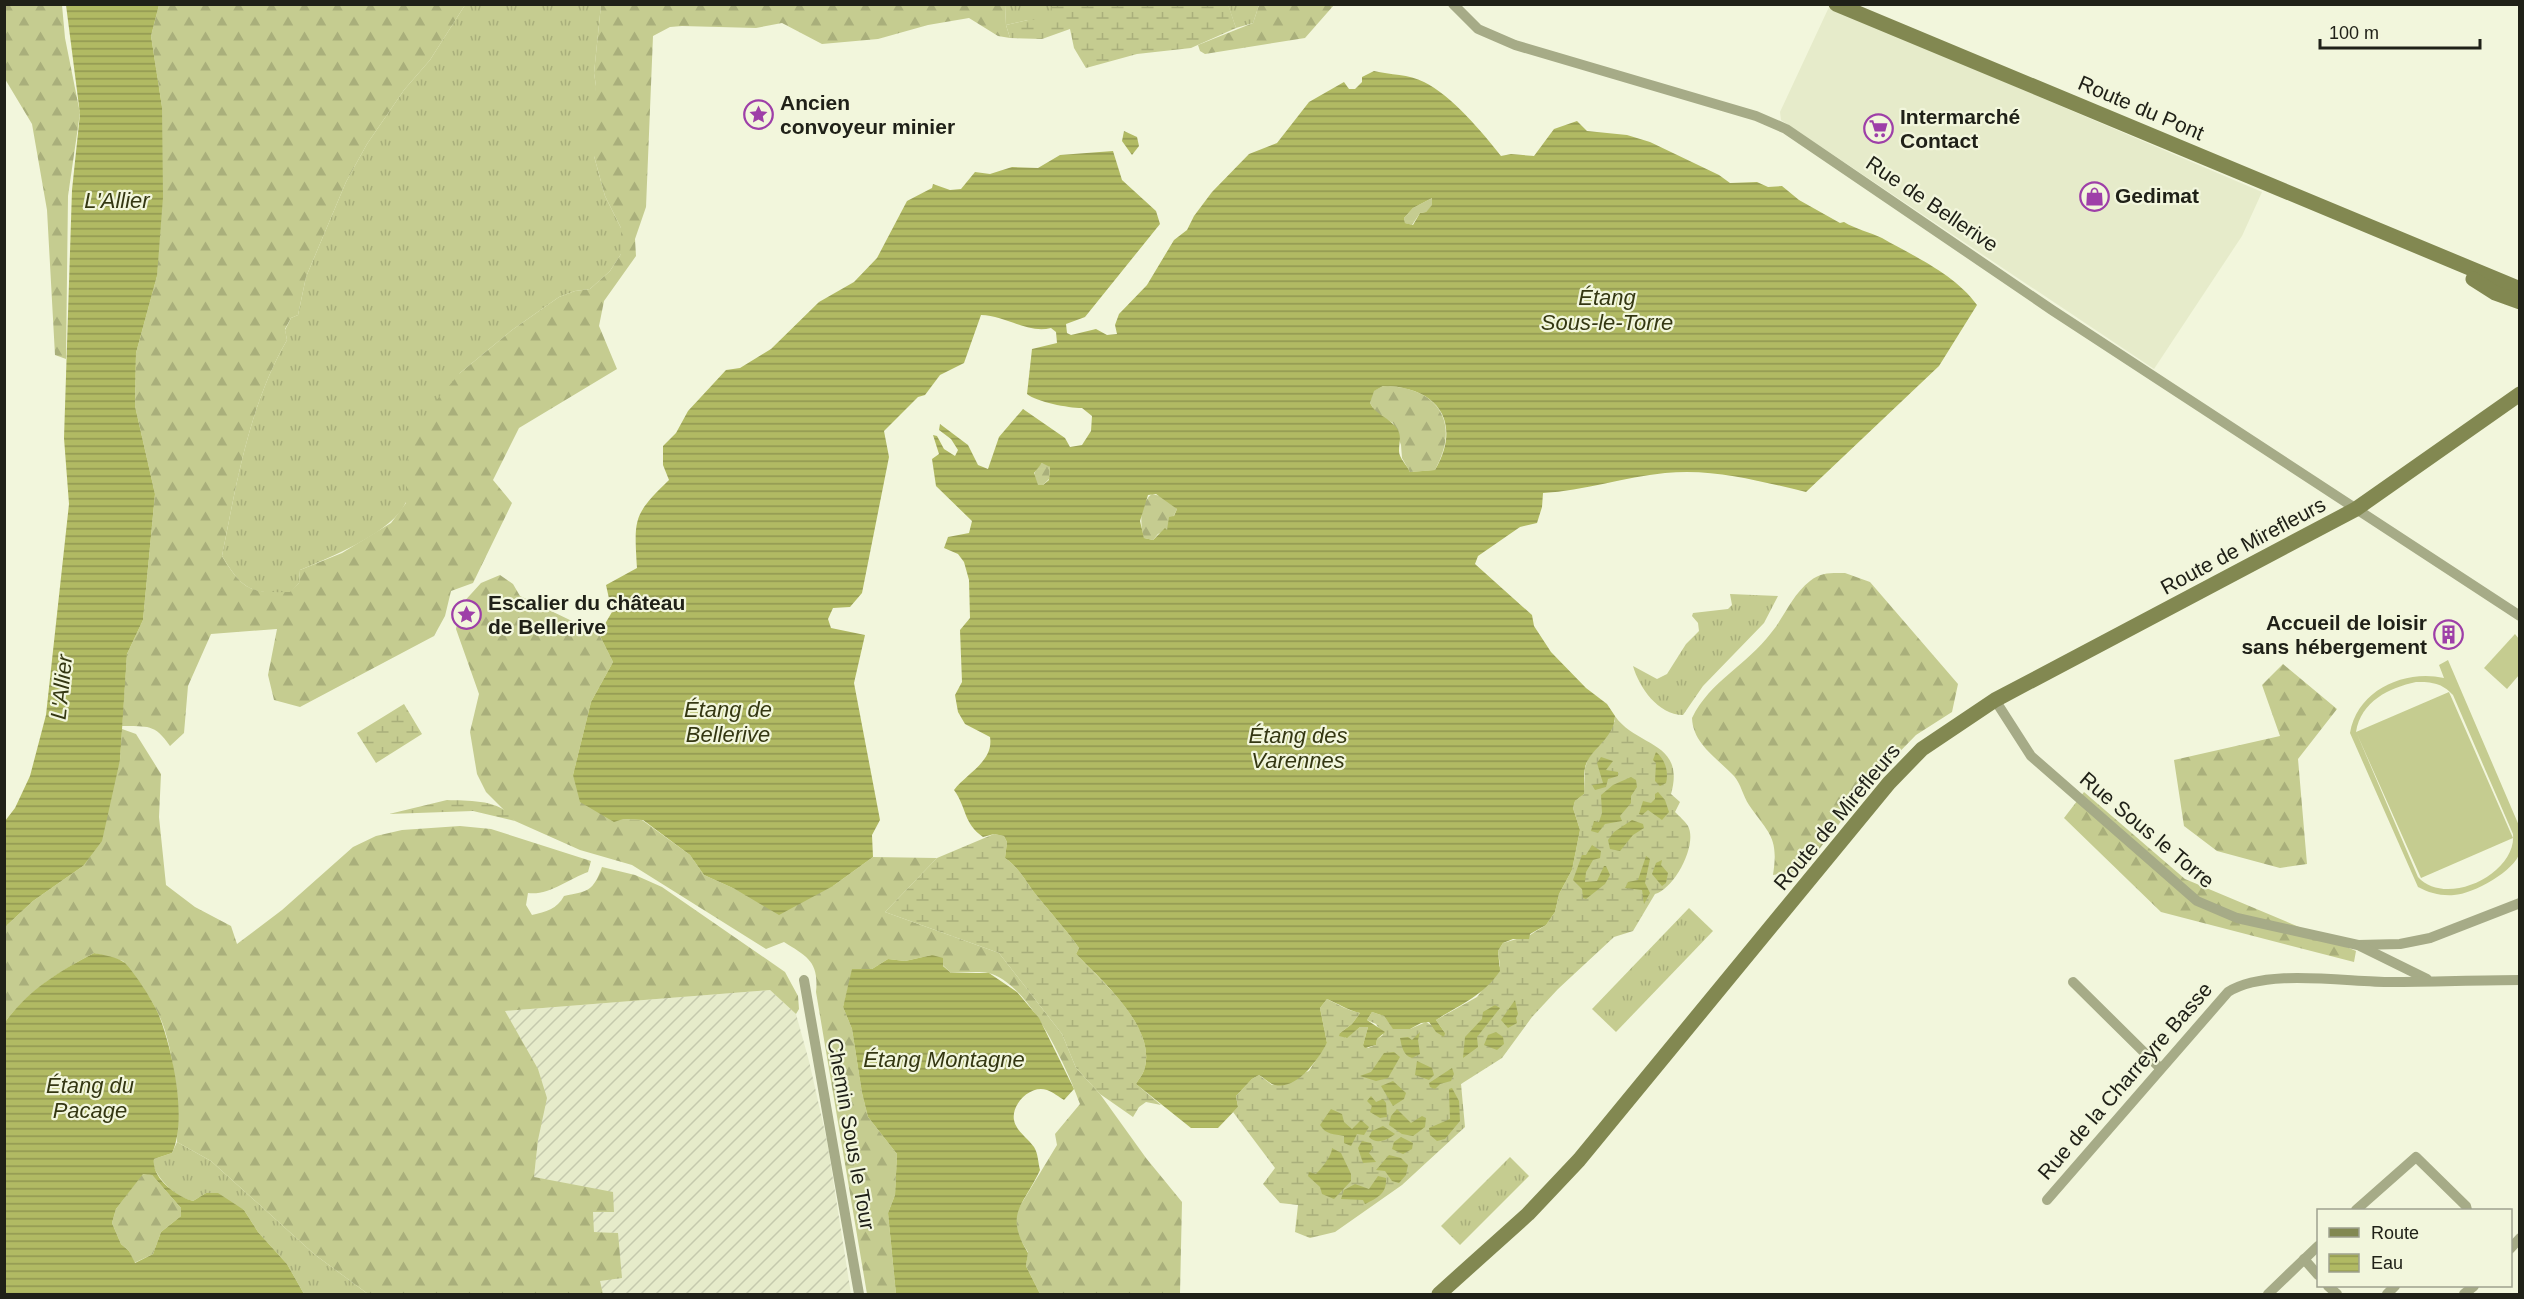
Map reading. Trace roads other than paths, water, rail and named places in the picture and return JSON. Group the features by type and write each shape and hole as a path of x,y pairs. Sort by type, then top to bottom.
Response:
{"street":[{"name":"Rue de Bellerive","path":"1453,4 1478,28 1508,42 1756,116 1786,129 2052,310 2520,616"},
{"name":"Route du Pont","path":"1836,4 2520,289"},
{"name":"Route du Pont","path":"2430,252 2495,293 2520,302"},
{"name":"Route de Mirefleurs","path":"1439,1294 1528,1214 1578,1160 1907,763 1940,735 1995,700 2356,509 2520,394"},
{"name":"Rue Sous le Torre","path":"1995,700 2031,756 2197,901 2237,918 2358,945 2400,944 2430,938 2520,903"},
{"path":"2358,945 2430,980"},
{"name":"Chemin Sous le Tour","path":"804,980 859,1294"},
{"name":"Rue de la Charreyre Basse","path":"2047,1200 2228,992 2242,984 2296,980 2520,980"},
{"path":"2073,982 2160,1068"},
{"path":"2357,1209 2416,1157 2467,1209"},
{"path":"2268,1294 2317,1248"},
{"path":"2304,1259 2317,1273"}],"water":[{"name":"L'Allier","path":"66,5 159,5 151,36 162,107 163,197 157,276 136,353 135,406 155,494 143,620 127,654 120,760 102,841 83,866 33,901 5,927 5,821 15,808 30,776 46,715 69,504 64,438 72,190 80,114"},
{"path":"1374,71 1406,76 1424,82 1455,105 1501,156 1511,154 1534,156 1554,129 1577,121 1587,131 1627,135 1650,142 1719,175 1730,183 1757,182 1768,187 1782,186 1799,200 1840,223 1844,222 1882,238 1933,267 1957,284 1977,305 1939,366 1806,492 1736,476 1683,472 1650,475 1574,490 1543,493 1537,523 1520,527 1478,556 1475,564 1532,615 1534,626 1551,652 1586,688 1607,704 1615,716 1612,729 1586,764 1584,794 1575,801 1573,808 1580,830 1572,870 1559,894 1555,912 1546,925 1530,934 1529,939 1513,939 1503,943 1498,951 1500,971 1493,980 1471,999 1436,1020 1445,1033 1444,1037 1436,1032 1429,1022 1421,1023 1410,1029 1393,1029 1384,1016 1372,1012 1367,1020 1385,1032 1377,1039 1376,1045 1365,1048 1363,1045 1368,1027 1360,1027 1347,1038 1339,1036 1360,1013 1327,999 1320,1008 1327,1043 1306,1072 1291,1083 1283,1085 1273,1084 1259,1075 1236,1096 1238,1107 1218,1128 1191,1128 1136,1084 1143,1074 1146,1051 1134,1020 1111,990 1076,954 1079,948 1074,941 1017,869 1005,858 1007,842 1004,836 994,834 983,837 968,821 954,790 984,760 988,753 990,737 965,724 958,712 955,695 962,682 960,630 970,618 969,580 964,562 958,554 944,548 948,537 969,533 972,521 936,486 932,459 939,454 933,435 937,436 944,449 955,456 958,450 951,439 939,430 940,424 968,445 978,465 988,469 999,437 1023,409 1065,438 1070,447 1082,445 1091,431 1092,416 1082,408 1053,404 1027,394 1032,349 1057,343 1056,332 1051,328 1025,327 999,318 981,315 964,363 940,375 925,395 918,397 884,431 889,457 862,593 850,607 833,608 828,619 831,628 865,635 854,683 880,820 872,835 873,857 833,886 779,915 735,889 704,875 690,855 643,820 623,819 614,822 580,802 573,775 591,702 613,662 599,634 612,612 606,585 637,568 636,527 638,518 648,501 669,480 663,465 663,446 676,433 688,411 726,370 740,368 771,349 819,302 854,282 877,258 907,201 932,188 933,184 950,190 961,189 975,172 990,174 1012,167 1038,168 1060,155 1113,151 1122,180 1156,211 1160,224 1085,317 1066,324 1067,333 1071,335 1096,329 1107,335 1117,334 1115,325 1119,314 1147,285 1174,240 1187,230 1194,216 1212,192 1249,154 1277,143 1309,102 1344,82 1349,89 1355,89 1362,82 1362,77","holes":["1432,198 1432,205 1426,212 1420,213 1413,225 1405,223 1404,218 1413,208","1383,386 1418,392 1431,400 1440,410 1445,422 1446,437 1443,453 1435,470 1410,472 1399,454 1399,431 1370,403 1374,391","1042,463 1050,467 1049,480 1043,485 1038,485 1034,473","1156,494 1177,509 1174,516 1169,517 1167,530 1165,528 1153,540 1144,538 1140,521 1148,495"]},
{"path":"1124,131 1137,137 1139,146 1132,155 1122,141"},
{"path":"1656,752 1662,758 1667,770 1666,783 1660,786 1655,781 1656,763 1653,760"},
{"path":"1601,757 1613,761 1606,770 1618,772 1618,776 1608,779 1606,787 1595,790 1592,785 1603,783 1597,763"},
{"path":"1631,777 1636,780 1637,787 1631,796 1631,803 1620,816 1622,821 1605,824 1598,833 1591,831 1594,821 1599,822 1602,813 1601,795 1613,785"},
{"path":"1658,792 1665,800 1669,812 1662,820 1648,810 1642,815 1639,814 1643,801 1651,803"},
{"path":"1632,820 1643,824 1644,828 1633,835 1620,851 1610,849 1608,840 1614,832"},
{"path":"1592,845 1601,851 1600,858 1593,860 1586,872 1585,882 1597,881 1604,866 1610,875 1605,884 1586,899 1583,898 1582,889 1573,880 1582,855 1586,855"},
{"path":"1646,856 1650,859 1645,883 1650,893 1644,904 1642,890 1625,888 1628,882 1638,880"},
{"path":"1662,860 1661,865 1668,873 1666,883 1662,886 1652,874 1656,863"},
{"name":"Étang du Pacage","path":"94,953 125,963 152,1001 163,1027 173,1063 179,1122 172,1153 154,1159 154,1166 161,1180 166,1186 187,1199 193,1201 206,1193 218,1193 244,1210 258,1232 287,1264 304,1294 5,1294 5,1022 35,991 57,974","holes":["143,1174 152,1175 181,1208 181,1216 161,1232 153,1254 135,1263 129,1251 121,1244 112,1223 116,1209"]},
{"name":"Étang Montagne","path":"932,955 943,958 943,966 951,973 989,973 1017,992 1039,1018 1074,1089 1064,1100 1047,1090 1035,1090 1023,1097 1014,1114 1017,1128 1035,1149 1040,1170 1022,1202 1017,1228 1028,1253 1026,1266 1040,1294 896,1294 888,1213 895,1195 897,1154 868,1117 852,1029 843,1007 852,969 872,969 888,959 905,961"},
{"path":"1515,1000 1517,1023 1508,1028 1501,1020"},
{"path":"1495,1005 1500,1008 1477,1037 1478,1047 1463,1058 1465,1037 1482,1019 1483,1012"},
{"path":"1420,1032 1418,1040 1420,1054 1409,1057 1402,1047 1400,1038 1408,1037 1412,1040"},
{"path":"1496,1032 1503,1037 1504,1044 1497,1050 1484,1045 1488,1035"},
{"path":"1394,1052 1400,1057 1388,1078 1376,1081 1360,1076 1371,1072 1384,1053"},
{"path":"1417,1061 1432,1068 1434,1075 1429,1080 1415,1075"},
{"path":"1452,1068 1454,1074 1451,1081 1440,1084 1435,1089 1430,1087 1429,1083"},
{"path":"1393,1081 1406,1093 1404,1099 1393,1106 1381,1086"},
{"path":"1452,1088 1459,1101 1460,1121 1445,1139 1437,1141 1430,1135 1429,1128 1450,1119 1449,1089"},
{"path":"1371,1096 1376,1102 1383,1099 1386,1103 1387,1117 1380,1118 1370,1112 1372,1106 1367,1101"},
{"path":"1331,1109 1342,1114 1344,1122 1352,1129 1361,1120 1369,1127 1364,1135 1357,1134 1351,1146 1344,1143 1344,1136 1328,1132 1320,1125"},
{"path":"1397,1109 1411,1123 1422,1116 1426,1118 1425,1127 1413,1136 1402,1134 1389,1125 1391,1116"},
{"path":"1383,1126 1395,1134 1379,1141 1369,1137 1372,1131"},
{"path":"1401,1137 1413,1143 1412,1149 1403,1154 1392,1149 1394,1142"},
{"path":"1362,1141 1371,1143 1373,1148 1369,1153 1376,1162 1363,1163 1358,1148"},
{"path":"1332,1148 1341,1153 1351,1174 1351,1181 1334,1199 1322,1194 1320,1187 1308,1176 1309,1172 1316,1174 1321,1169"},
{"path":"1389,1155 1401,1158 1408,1165 1406,1175 1399,1183 1392,1181 1385,1171 1376,1170"},
{"path":"1378,1176 1386,1178 1385,1188 1373,1200 1365,1204 1363,1200 1341,1199 1344,1190 1355,1184 1369,1189"}],"place":[{"name":"Ancien convoyeur minier","path":"759,115"},
{"name":"Intermarché Contact","path":"1879,129"},
{"name":"Gedimat","path":"2094,196"},
{"name":"Escalier du château de Bellerive","path":"467,615"},
{"name":"Accueil de loisir sans hébergement","path":"2448,635"}],"water label":[{"name":"Étang Sous-le-Torre","path":"1607,310"},
{"name":"Étang de Bellerive","path":"728,722"},
{"name":"Étang des Varennes","path":"1298,748"}]}
